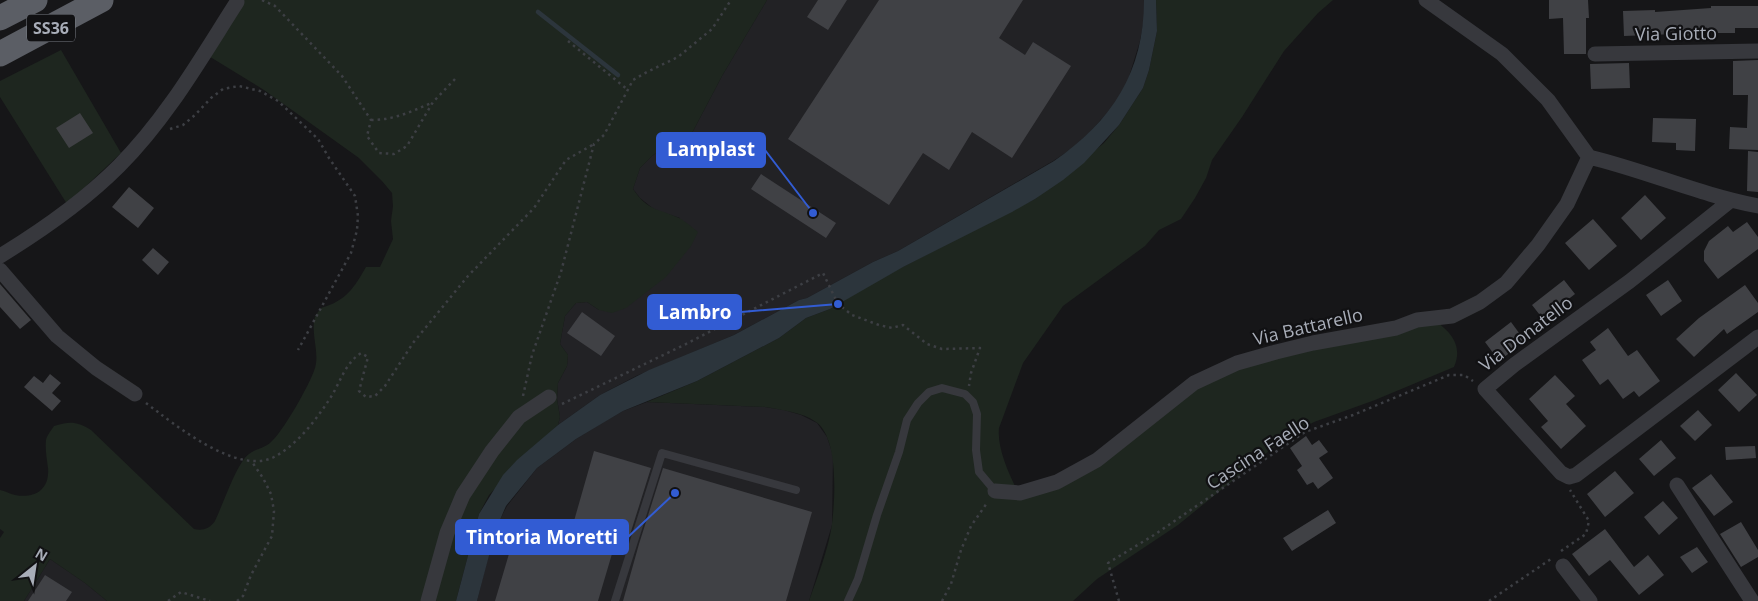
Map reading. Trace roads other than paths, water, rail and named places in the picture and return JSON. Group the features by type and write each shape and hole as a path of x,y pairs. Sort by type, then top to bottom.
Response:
{"highway":[{"name":"SS36","path":"0,18 34,0"},
{"name":"SS36","path":"0,54 101,0"}],"street":[{"path":"1426,0 1502,54 1548,100 1590,158 1622,165 1730,201 1758,206"},
{"path":"0,256 39,232 119,166 176,98 237,2"},
{"name":"Via Giotto","path":"1595,54 1758,51"},
{"name":"Via Battarello","path":"991,497 1020,493 1057,482 1097,460 1194,383 1237,363 1304,345 1396,328 1417,320 1452,316 1480,302 1506,283 1538,245 1567,204 1590,158"},
{"name":"Via Donatello","path":"1730,201 1630,281 1485,389 1561,473 1568,476 1582,472 1758,337"},
{"path":"0,270 57,336 96,368 135,394"},
{"path":"428,601 447,533 463,495 492,451 519,417 555,400"},
{"path":"1677,485 1752,601"},
{"path":"1558,559 1590,601"}],"lane":[{"path":"848,601 858,579 877,514 899,452 907,420 928,392 942,388 965,394 973,402 977,414 976,450 979,472 991,497"},
{"path":"615,601 662,453 796,490"}],"waterway":[{"path":"538,12 618,75"}],"place":[{"name":"Lamplast","path":"813,213"},
{"name":"Lambro","path":"838,304"},
{"name":"Tintoria Moretti","path":"675,493"}]}
